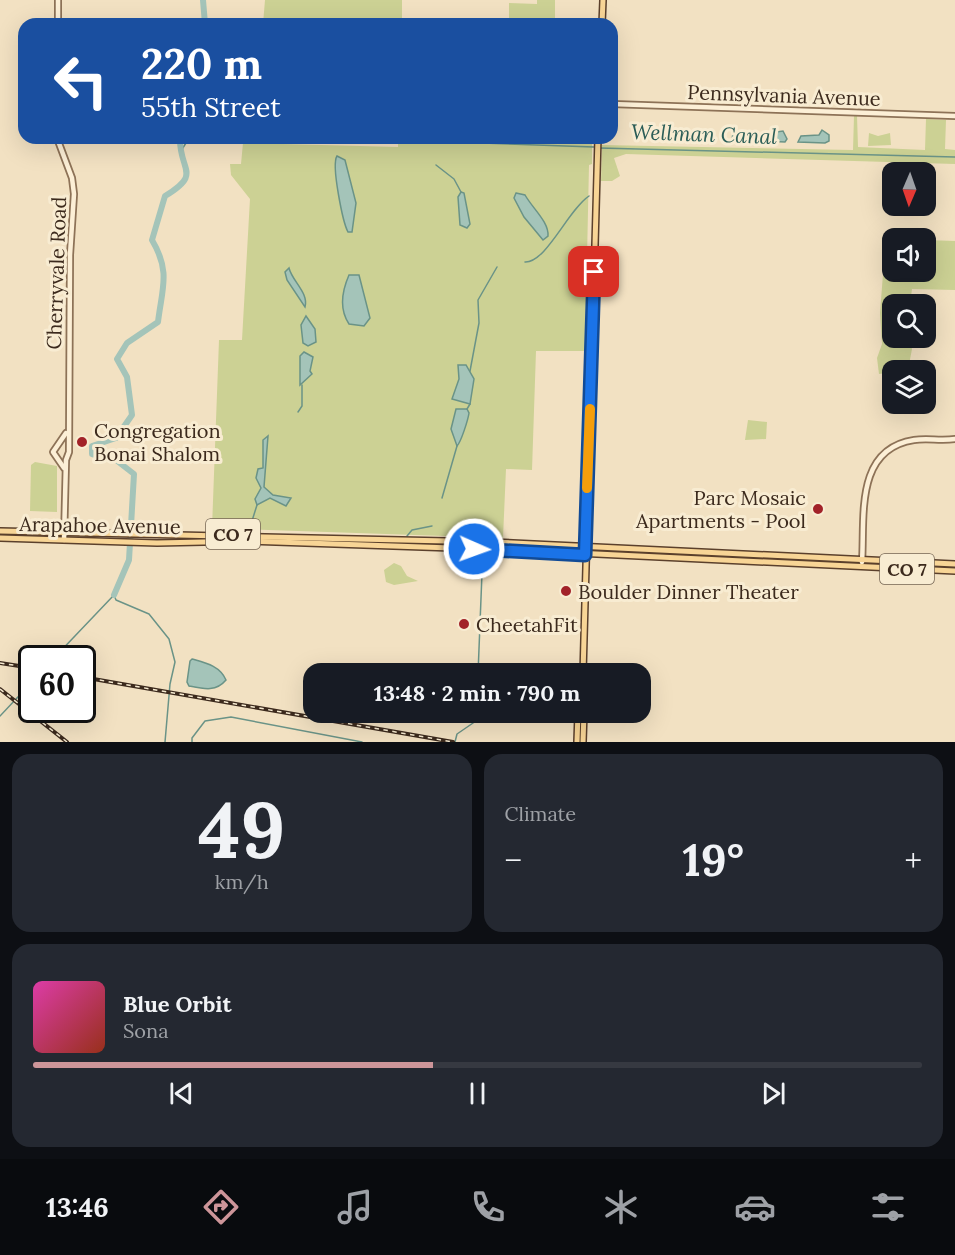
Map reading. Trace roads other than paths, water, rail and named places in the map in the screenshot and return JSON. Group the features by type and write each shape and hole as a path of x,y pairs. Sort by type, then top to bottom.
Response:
{"main road":[{"path":"602,18 603,0"},
{"path":"583,663 598,144"},
{"name":"Arapahoe Avenue","path":"0,531 64,536 250,541 955,571"},
{"name":"Arapahoe Avenue","path":"0,538 64,536"},
{"name":"Arapahoe Avenue","path":"140,539 279,536 955,564"},
{"path":"577,742 578,723"},
{"path":"583,742 584,723"}],"street":[{"path":"57,18 58,0"},
{"name":"Pennsylvania Avenue","path":"618,104 955,116"},
{"name":"Cherryvale Road","path":"59,144 72,178 74,194 66,457"},
{"name":"Cherryvale Road","path":"58,459 53,452 66,435 68,412"},
{"path":"862,566 866,485 876,462 889,449 904,442 955,439"},
{"path":"58,444 68,447"},
{"path":"64,536 66,472 66,457 58,459 66,472"}],"water":[{"path":"822,130 829,135 829,141 825,143 798,142 801,136 819,135"},
{"path":"783,131 787,139 785,142 763,141 762,134"},
{"path":"750,132 756,136 754,140 732,139 733,134"},
{"path":"337,156 345,160 356,203 352,232 348,232 341,206 335,170"},
{"path":"461,192 464,193 470,224 467,228 460,225 458,197"},
{"path":"516,193 525,195 546,226 548,236 543,240 524,217 514,198"},
{"path":"289,268 305,297 305,307 287,280 285,272"},
{"path":"349,275 359,275 370,318 364,326 349,324 344,312 343,294"},
{"path":"306,316 315,329 316,342 308,346 303,343 301,325"},
{"path":"304,352 313,357 310,371 312,374 300,385 300,356"},
{"path":"458,365 466,365 474,379 470,404 452,399 459,379"},
{"path":"456,409 467,409 469,413 457,446 451,429"},
{"path":"268,436 264,487 273,495 291,498 286,506 270,498 257,505 255,499 261,488 256,478 258,469 263,468 263,440"},
{"path":"192,659 216,668 226,680 214,688 189,686 187,682"}],"waterway":[{"path":"203,0 204,18"},
{"path":"114,595 129,560 134,474 116,460 92,454 92,446 116,438 132,415 127,377 117,359 127,343 158,322 164,280 162,262 152,240 165,196 177,188 186,176 181,144"},
{"name":"Wellman Canal","path":"181,151 185,144"},
{"name":"Wellman Canal","path":"510,144 594,147"},
{"name":"Wellman Canal","path":"599,148 955,157"},
{"path":"436,165 454,179 461,192"},
{"path":"525,262 541,254 573,212 589,196"},
{"path":"470,371 479,323 478,300 497,267"},
{"path":"298,412 302,406 302,385"},
{"path":"467,409 470,404"},
{"path":"442,498 457,446"},
{"path":"251,524 257,505"},
{"path":"407,536 412,530 432,526"},
{"path":"461,558 477,564 482,573 478,663"},
{"path":"66,645 114,595 116,600 149,614 169,639 175,662 170,684 165,742"},
{"path":"0,716 18,697"},
{"path":"192,742 192,738 205,721 231,717 362,742"},
{"path":"455,742 457,734 473,723"}],"railway":[{"path":"0,663 18,666"},
{"path":"96,679 453,742"},
{"path":"0,689 67,742"}],"place":[{"name":"Congregation Bonai Shalom","path":"82,442"},
{"name":"Parc Mosaic Apartments - Pool","path":"818,509"},
{"name":"Boulder Dinner Theater","path":"566,591"},
{"name":"CheetahFit","path":"464,624"}]}
